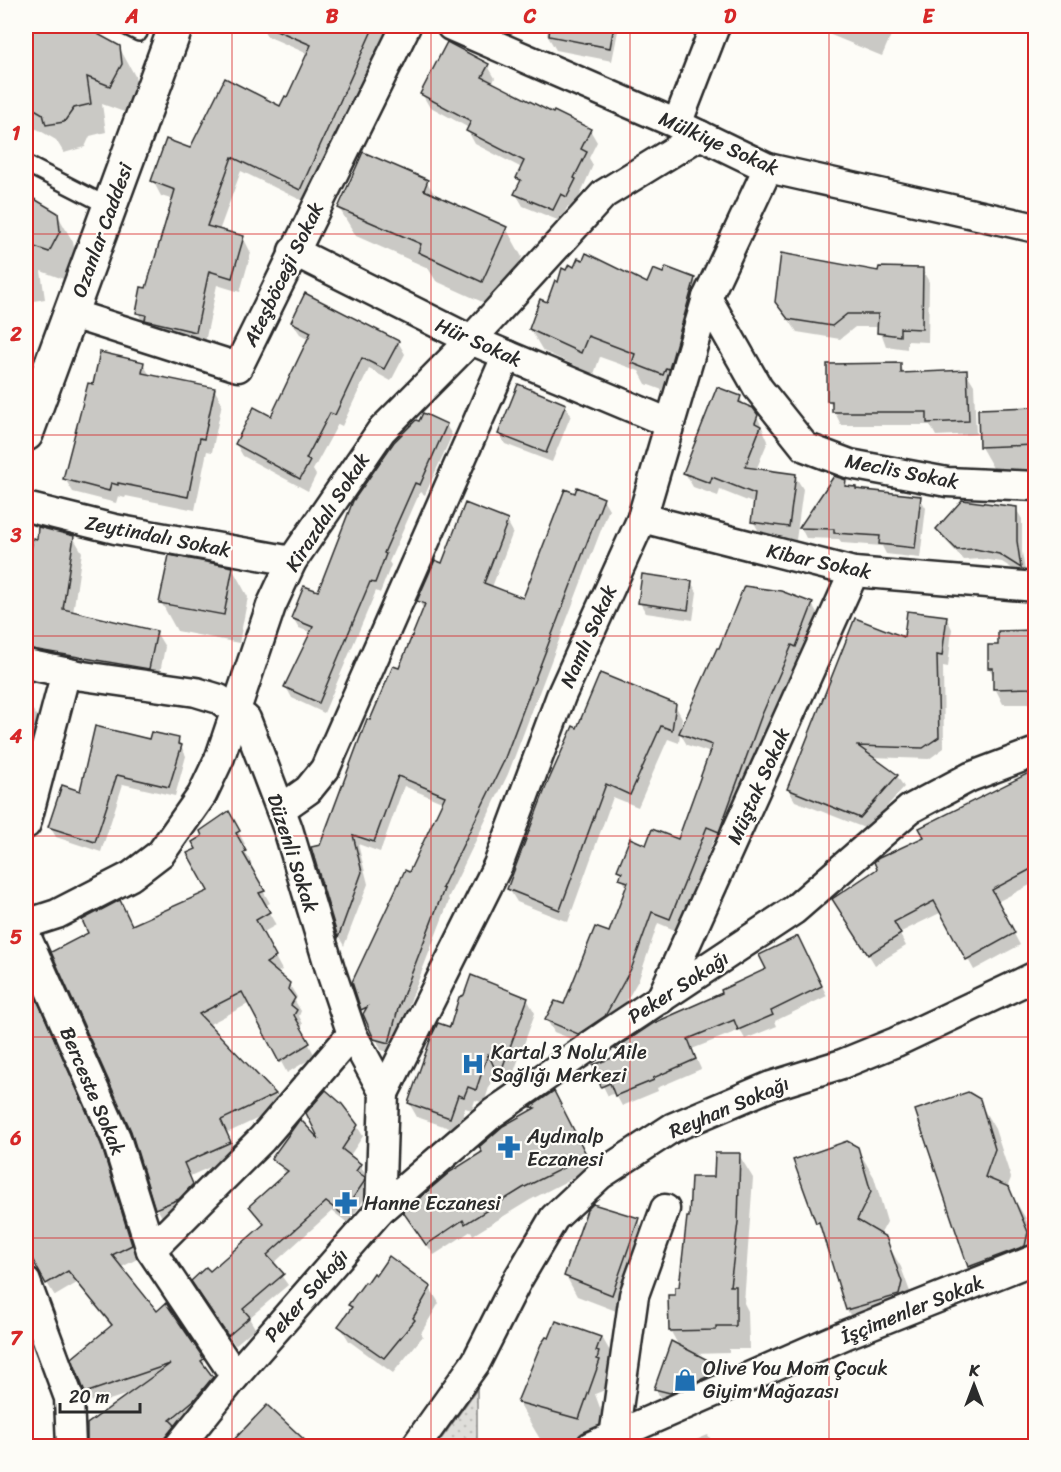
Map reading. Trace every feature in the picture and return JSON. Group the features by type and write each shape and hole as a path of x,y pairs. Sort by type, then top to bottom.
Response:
{"street":[{"name":"Ozanlar Caddesi","path":"26,434 34,378 72,314 176,26"},
{"name":"Ateşböceği Sokak","path":"72,314 238,367 293,251 406,26"},
{"name":"Mülkiye Sokak","path":"451,26 689,129 768,168 1035,228"},
{"path":"689,129 715,26"},
{"name":"Kirazdalı Sokak","path":"26,924 57,914 131,876 161,853 202,795 237,711 271,606 292,561 381,431 471,340 604,194 689,129"},
{"name":"Namlı Sokak","path":"384,1093 498,865 561,696 642,518 707,298 768,168"},
{"name":"Hür Sokak","path":"293,251 471,340 669,423"},
{"name":"Meclis Sokak","path":"707,298 758,388 805,447 850,464 947,482 1035,486"},
{"path":"281,809 308,790 325,769 507,355"},
{"name":"Zeytindalı Sokak","path":"26,507 115,529 292,561"},
{"name":"Kibar Sokak","path":"642,518 854,572 1035,587"},
{"name":"Müştak Sokak","path":"661,999 854,572"},
{"name":"Düzenli Sokak","path":"26,663 66,672 196,692 219,699 246,719 281,809 352,1034 384,1093"},
{"path":"26,819 66,672"},
{"name":"Peker Sokağı","path":"179,1446 235,1376 380,1210 493,1113 613,1029 794,910 910,809 970,777 1035,752"},
{"name":"Berceste Sokak","path":"26,936 116,1138 151,1250 235,1376"},
{"name":"Reyhan Sokağı","path":"416,1446 476,1362 518,1279 554,1218 600,1175 672,1128 771,1086 842,1064 896,1042 1035,976"},
{"path":"151,1250 262,1139 352,1034"},
{"path":"380,1210 384,1093"},
{"path":"607,1443 634,1295 665,1209"},
{"name":"İşçimenler Sokak","path":"607,1443 847,1334 1035,1259"},
{"path":"26,1282 69,1398 71,1446"}],"lane":[{"path":"26,164 110,207"}],"shaded area":[{"path":"477,1389 477,1446 436,1446"}],"building":[{"path":"26,26 83,26 120,46 122,64 110,86 87,77 91,104 74,108 64,122 46,125 43,114 26,104"},
{"path":"267,26 374,26 300,190 232,157 207,226 244,236 232,278 209,271 196,332 145,320 146,315 136,313 141,287 146,288 175,190 151,181 166,139 190,148 225,78 280,106 285,96 287,97 311,45"},
{"path":"550,26 614,26 610,48 549,36"},
{"path":"447,42 489,64 482,77 553,113 554,111 591,129 581,149 587,152 574,178 576,179 567,197 561,194 553,210 514,194 521,180 516,178 524,161 466,131 471,121 420,94"},
{"path":"363,152 428,180 424,190 507,227 482,282 418,252 421,244 338,208"},
{"path":"26,194 58,213 60,231 49,252 26,244"},
{"path":"586,253 647,283 653,269 663,273 666,267 695,278 669,369 666,368 663,375 632,363 635,354 588,336 581,353 529,329 540,299 547,302 555,280 558,282 562,268 566,270 569,264 574,267 578,258 583,260"},
{"path":"781,253 878,271 879,267 923,268 922,329 900,328 900,336 877,333 878,314 847,314 832,326 788,319 775,302"},
{"path":"305,293 399,341 384,369 362,358 335,415 330,413 306,459 310,461 300,479 235,444 254,407 271,416 311,332 291,322"},
{"path":"100,352 144,362 142,373 215,388 204,439 200,438 188,497 118,483 118,485 111,483 109,491 63,479 88,383 93,384"},
{"path":"901,363 901,373 967,370 969,421 927,423 927,412 832,412 832,401 827,401 827,364"},
{"path":"518,384 566,404 546,453 498,434"},
{"path":"717,387 741,396 739,402 753,408 758,415 755,423 761,426 745,467 796,474 789,527 751,522 755,494 712,477 710,483 683,473"},
{"path":"1035,407 1035,445 979,447 978,409"},
{"path":"423,413 447,424 420,485 415,483 384,553 386,554 375,583 370,582 319,703 284,687 313,627 291,618 304,586 318,591 353,501 394,442 416,420 419,421"},
{"path":"834,476 846,480 845,486 856,487 856,489 921,496 915,548 879,544 880,536 834,533 834,529 799,528"},
{"path":"577,487 604,498 503,763 442,888 444,889 398,1009 389,1043 374,1039 363,1014 367,1007 361,1010 352,982 405,870 409,872 445,796 398,776 374,842 353,835 362,872 338,938 311,847 320,845 367,719 370,720 393,666 399,668 425,604 417,601 435,560 442,563 465,503 508,520 484,583 523,598 565,489 575,493"},
{"path":"962,500 1017,507 1017,541 1021,568 999,554 975,549 957,550 936,529"},
{"path":"38,527 74,536 63,609 157,631 149,669 26,648 26,550 31,550 33,538 37,539"},
{"path":"169,555 233,567 224,615 159,603"},
{"path":"642,574 692,581 688,610 638,603"},
{"path":"744,586 781,591 813,603 796,647 792,645 761,717 719,832 707,827 670,919 652,912 632,967 605,1016 578,1034 545,1020 555,1001 564,1004 595,927 609,932 628,882 619,879 622,872 617,870 630,838 646,845 652,829 678,839 712,745 679,733 717,648 719,648"},
{"path":"907,611 947,616 942,656 937,655 939,737 923,748 858,746 898,775 860,818 787,789 855,618 904,637"},
{"path":"1035,630 1035,688 993,689 993,668 988,668 988,645 998,645 998,631"},
{"path":"600,673 676,704 672,730 661,726 630,795 606,784 560,910 507,889 547,784 573,726 577,728"},
{"path":"95,726 149,739 151,732 179,738 178,744 182,745 169,787 117,775 95,842 48,827 62,785 80,791"},
{"path":"1035,770 1035,867 992,890 1015,933 966,960 934,901 894,922 901,934 868,955 832,899 877,869 874,862 879,858 924,837 919,828"},
{"path":"229,811 240,831 236,833 246,851 243,853 265,891 259,893 270,912 256,920 276,957 266,963 290,983 288,989 295,998 291,1005 297,1010 294,1015 310,1043 279,1062 242,992 199,1014 276,1094 221,1120 231,1142 184,1163 193,1184 179,1199 155,1209 131,1131 51,952 88,933 82,920 120,900 132,925 208,891 187,853 196,849 192,842 202,836 200,831"},
{"path":"798,936 822,986 771,1011 773,1015 738,1030 734,1020 688,1039 696,1059 653,1078 654,1080 615,1096 610,1083 601,1087 593,1065 625,1053 615,1049 654,1023 722,993 721,990 766,969 759,955"},
{"path":"26,975 101,1144 132,1245 112,1255 157,1311 166,1303 204,1359 201,1361 213,1377 194,1400 170,1420 175,1425 158,1446 87,1446 87,1424 170,1364 85,1393 72,1358 112,1325 68,1271 46,1284 26,1248"},
{"path":"471,975 528,998 499,1077 488,1054 476,1090 468,1087 464,1097 458,1095 450,1118 408,1103 432,1035 438,1023 450,1027 459,997 464,995"},
{"path":"326,1090 342,1104 358,1125 342,1149 361,1164 356,1171 365,1177 364,1182 342,1214 326,1202 267,1255 284,1274 243,1309 250,1317 228,1336 191,1281 206,1267 210,1271 264,1224 249,1206 288,1171 271,1159 300,1119 319,1139 306,1113"},
{"path":"554,1091 587,1156 523,1188 465,1224 463,1220 426,1245 403,1212 450,1172 482,1152 479,1147 503,1126 535,1108 531,1107"},
{"path":"968,1092 980,1099 995,1149 985,1177 1009,1187 1028,1232 1025,1246 968,1267 915,1110"},
{"path":"847,1141 858,1147 871,1192 857,1220 886,1237 902,1282 899,1295 846,1310 819,1222 816,1223 793,1160"},
{"path":"715,1153 740,1153 738,1222 730,1286 736,1286 736,1326 716,1326 716,1330 669,1331 668,1295 675,1295 675,1287 679,1287 687,1217 689,1217 691,1177 714,1177"},
{"path":"593,1204 639,1218 612,1295 564,1276 587,1210"},
{"path":"389,1256 431,1287 413,1318 415,1320 384,1358 338,1326 352,1307 348,1305 365,1282 367,1283 374,1273 376,1275"},
{"path":"556,1321 601,1337 596,1351 599,1352 597,1359 600,1360 579,1419 517,1402 541,1344 546,1337 549,1338"},
{"path":"671,1341 725,1369 670,1393 654,1389"},
{"path":"267,1405 311,1446 228,1446"}],"place":[{"name":"Kartal 3 Nolu Aile Sağlığı Merkezi","path":"473,1064"},
{"name":"Aydınalp Eczanesi","path":"509,1147"},
{"name":"Hanne Eczanesi","path":"346,1203"},
{"name":"Olive You Mom Çocuk Giyim Mağazası","path":"685,1380"}]}
